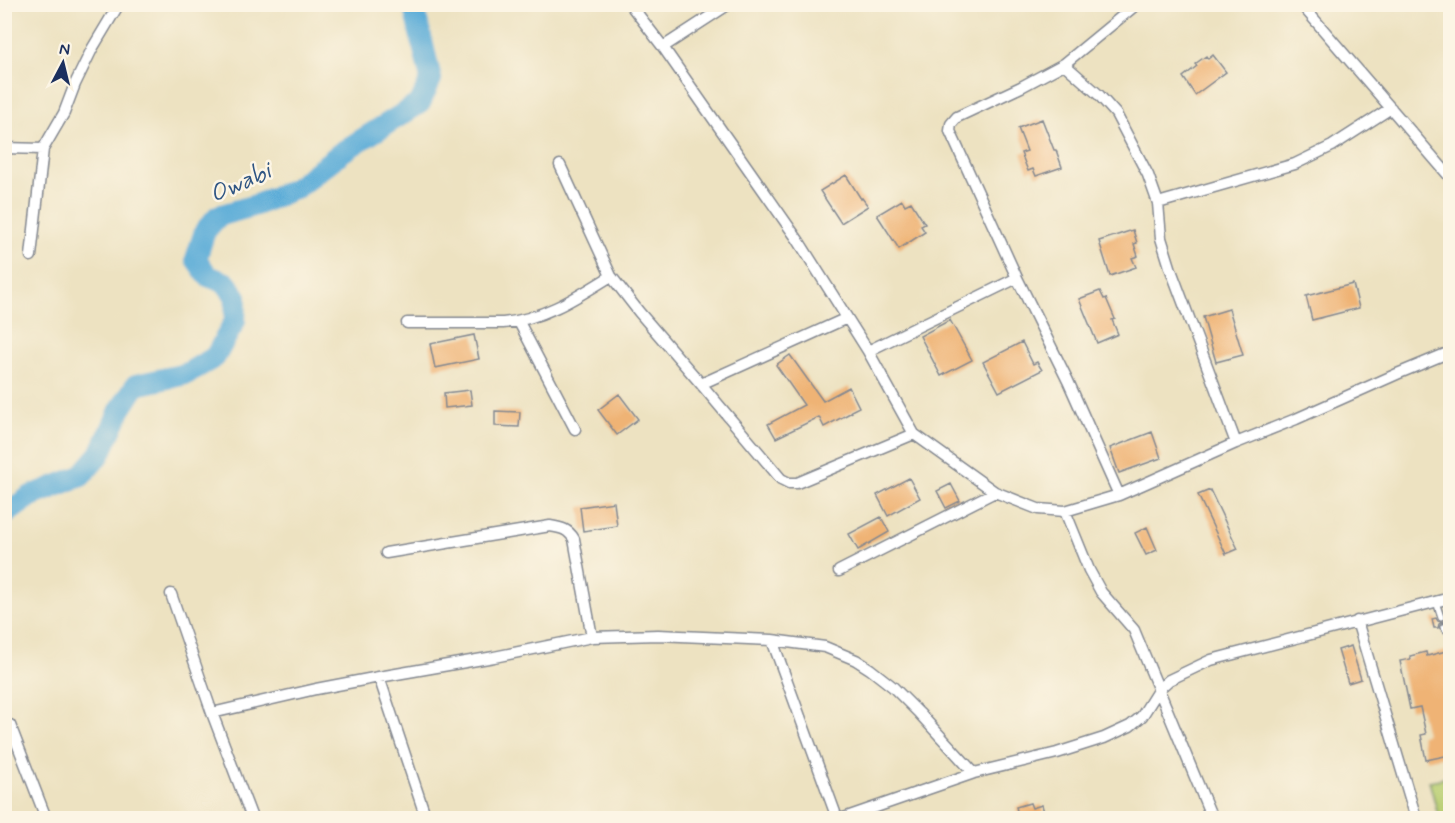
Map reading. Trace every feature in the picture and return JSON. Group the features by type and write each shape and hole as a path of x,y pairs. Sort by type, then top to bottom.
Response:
{"street":[{"path":"31,256 43,149 64,112 92,49 119,4"},
{"path":"630,4 663,47 798,240 868,351 914,434 995,492 1038,509 1065,511 1119,495 1236,442 1296,419 1450,352"},
{"path":"663,47 729,4"},
{"path":"1119,495 950,131 951,124 957,117 1064,63 1137,4"},
{"path":"1300,4 1450,177"},
{"path":"1064,63 1116,114 1148,175 1158,203 1161,238 1171,270 1236,442"},
{"path":"1158,203 1295,164 1332,146 1391,108"},
{"path":"4,148 43,149"},
{"path":"560,165 611,276 781,479 789,483 797,483 914,434"},
{"path":"407,323 519,322 565,304 611,276"},
{"path":"868,351 1017,278"},
{"path":"702,384 847,318"},
{"path":"519,322 575,429"},
{"path":"839,571 995,492"},
{"path":"1065,511 1089,570 1101,592 1134,630 1212,819"},
{"path":"387,553 550,526 564,529 574,539 591,637"},
{"path":"171,594 252,819"},
{"path":"844,819 974,773 1057,753 1104,738 1130,726 1142,716 1159,689 1169,680 1211,660 1450,598"},
{"path":"1357,621 1416,819"},
{"path":"212,713 379,676 494,657 591,637 658,635 772,640 825,647 856,660 870,669 893,687 919,713 974,773"},
{"path":"772,640 837,819"},
{"path":"379,676 426,819"},
{"path":"10,725 46,819"}],"lane":[{"path":"1436,602 1441,617"},
{"path":"1443,627 1450,632"}],"green space":[{"path":"1450,777 1450,818 1439,818 1429,781"}],"building":[{"path":"1213,55 1226,72 1195,95 1183,77 1197,66 1195,64 1206,56 1208,59"},
{"path":"1042,119 1062,167 1036,176 1033,169 1028,171 1021,153 1027,151 1018,128"},
{"path":"846,175 868,206 841,223 820,191"},
{"path":"902,200 905,205 911,202 925,224 921,226 925,232 899,249 877,215"},
{"path":"1133,230 1138,256 1132,258 1136,267 1110,276 1099,241"},
{"path":"1353,284 1359,308 1312,320 1306,296"},
{"path":"1100,291 1104,299 1106,298 1115,319 1112,320 1118,334 1097,343 1079,299"},
{"path":"1229,309 1243,355 1216,362 1203,317"},
{"path":"950,320 972,360 941,376 920,336"},
{"path":"474,335 479,359 435,368 430,344"},
{"path":"1022,342 1033,364 1037,362 1042,370 999,392 983,362"},
{"path":"790,355 823,401 849,387 859,407 824,427 819,417 776,438 768,424 804,405 776,365"},
{"path":"470,390 472,405 445,408 444,393"},
{"path":"619,394 638,419 617,435 598,410"},
{"path":"495,411 520,412 519,427 495,426"},
{"path":"1152,432 1161,458 1119,473 1110,448"},
{"path":"909,478 920,498 888,516 877,495"},
{"path":"951,484 960,501 946,508 937,491"},
{"path":"1210,490 1238,549 1226,554 1198,495"},
{"path":"614,502 617,526 583,531 580,507"},
{"path":"881,517 889,532 858,550 849,534"},
{"path":"1147,527 1157,550 1146,555 1135,533"},
{"path":"1450,615 1450,625 1442,622 1446,616"},
{"path":"1436,618 1442,622 1438,628 1434,628 1432,619"},
{"path":"1351,646 1361,679 1348,683 1338,650"},
{"path":"1450,650 1450,755 1426,760 1421,735 1426,734 1420,707 1410,709 1400,661 1426,652 1427,656"},
{"path":"1030,803 1032,808 1042,805 1046,819 1019,819 1016,807"}],"waterway":[{"name":"Owabi","path":"4,515 31,496 81,476 100,454 120,410 136,385 186,374 215,357 235,321 236,297 226,283 208,276 196,259 205,231 218,216 256,205 296,188 342,152 420,103 431,79 414,8 415,4"}]}
